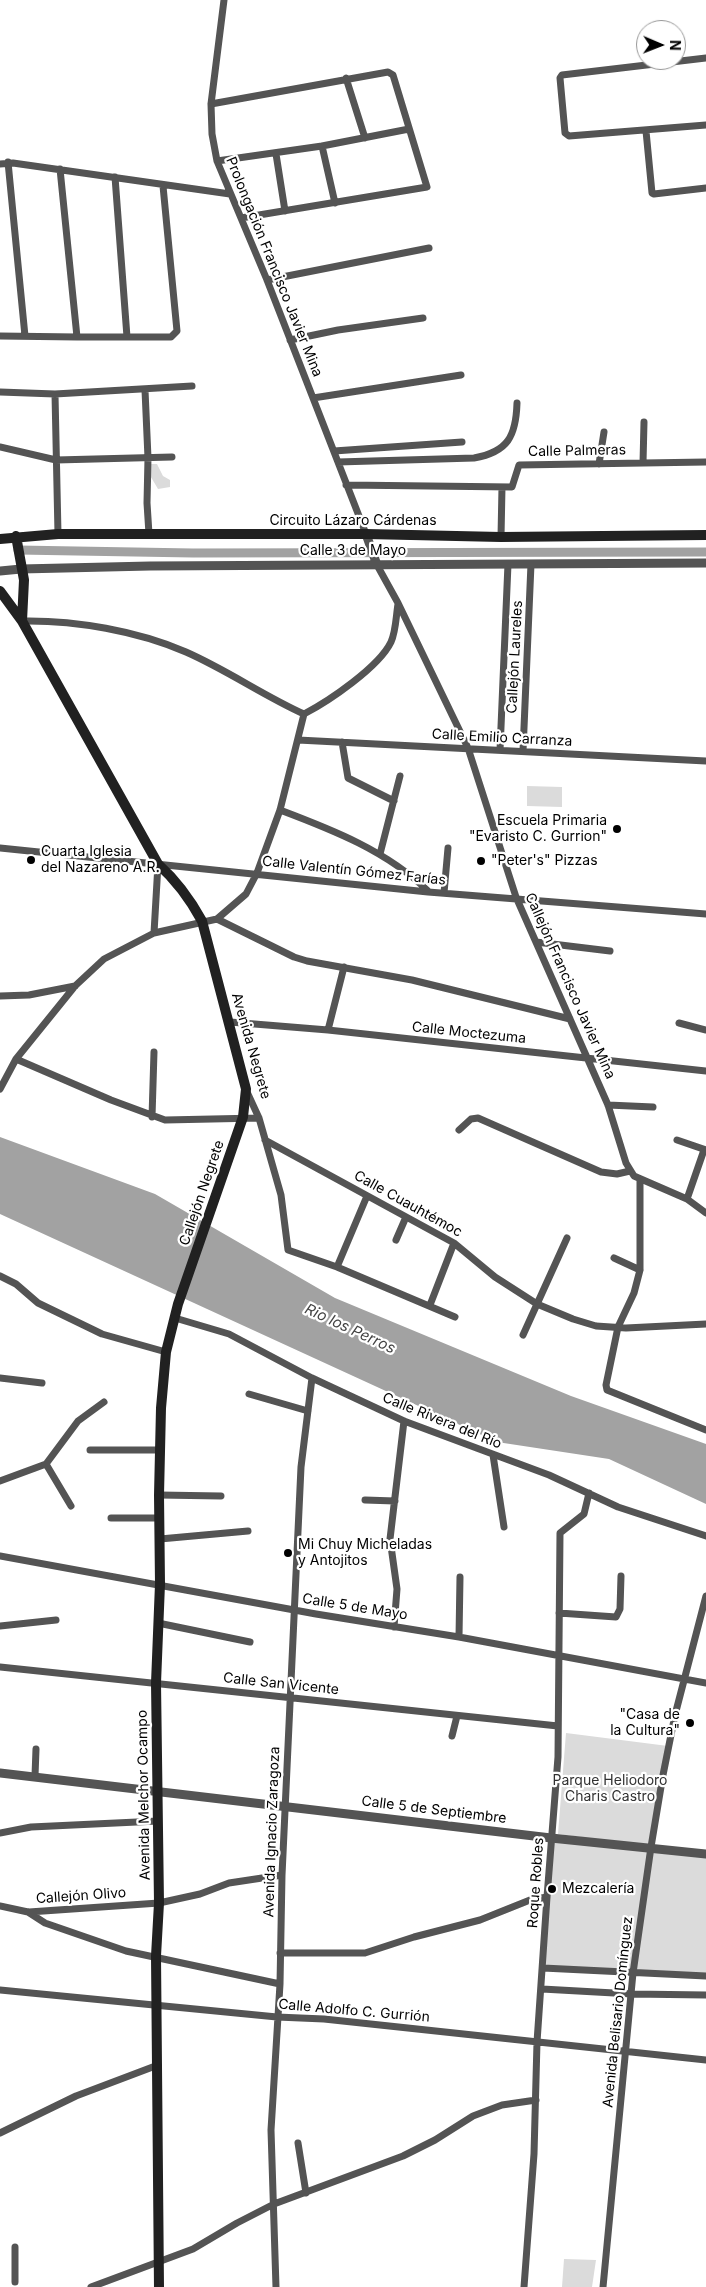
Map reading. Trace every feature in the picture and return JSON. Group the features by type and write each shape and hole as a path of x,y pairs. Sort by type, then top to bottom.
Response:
{"main road":[{"name":"Circuito Lázaro Cárdenas","path":"0,539 16,536 58,534 706,535"},
{"path":"16,536 24,580 22,621"},
{"name":"Avenida Negrete","path":"0,591 22,621 158,864 175,880 190,900 202,921 246,1089"},
{"name":"Callejón Negrete","path":"178,1304 243,1117 246,1089"},
{"name":"Avenida Melchor Ocampo","path":"160,2287 156,1956 159,1903 156,1683 160,1584 159,1495 166,1352 178,1304"}],"street":[{"name":"Prolongación Francisco Javier Mina","path":"224,0 211,104 212,134 217,161 267,280 366,534"},
{"path":"706,58 562,75 560,78 565,133 569,136 706,125"},
{"path":"211,104 346,78 388,72 392,75 426,189 241,218"},
{"path":"346,78 365,138"},
{"path":"217,161 276,154 409,129"},
{"path":"646,131 652,193 706,188"},
{"path":"322,146 335,203"},
{"path":"276,154 284,211"},
{"path":"25,336 4,163 60,169 163,186 230,194"},
{"path":"60,169 77,337"},
{"path":"114,177 127,337"},
{"path":"0,336 171,337 177,331 163,186"},
{"path":"267,280 429,248"},
{"path":"290,340 338,330 423,318"},
{"path":"313,398 461,375"},
{"path":"0,392 55,394 192,386"},
{"path":"145,390 149,534"},
{"path":"55,394 58,534"},
{"path":"338,462 474,458 492,455 506,444 516,426 517,403"},
{"path":"644,422 644,463"},
{"path":"599,464 604,432"},
{"path":"334,451 462,442"},
{"path":"0,447 56,460 172,457"},
{"name":"Calle Palmeras","path":"502,487 512,487 519,465 706,462"},
{"path":"346,485 502,487 501,536"},
{"path":"366,534 376,561"},
{"name":"Calle 3 de Mayo","path":"0,571 376,561 508,564 706,562"},
{"name":"Callejón Francisco Javier Mina","path":"376,561 468,748 516,898 608,1105 630,1171"},
{"path":"500,750 508,564"},
{"name":"Callejón Laureles","path":"523,751 532,564"},
{"path":"0,1089 16,1059 74,986 104,959 154,933 217,918 246,894 257,873 280,810 304,714 326,702 383,655 392,640 398,603"},
{"path":"22,621 42,620 144,636 187,652 280,703 304,714"},
{"name":"Calle Emilio Carranza","path":"298,740 706,761"},
{"path":"342,742 348,778 394,801"},
{"path":"380,854 400,776"},
{"path":"280,810 333,830 380,854 415,878 428,892"},
{"name":"Calle Valentín Gómez Farías","path":"0,848 428,892 706,914"},
{"path":"444,893 448,848"},
{"path":"154,933 158,864"},
{"path":"217,918 294,957 412,980 570,1019"},
{"path":"536,942 610,951"},
{"path":"328,1030 344,967"},
{"path":"0,996 29,994 74,986"},
{"name":"Calle Moctezuma","path":"230,1022 328,1030 706,1071"},
{"path":"679,1024 706,1030"},
{"path":"152,1117 154,1052"},
{"path":"16,1059 152,1117 177,1121 243,1117 259,1118"},
{"name":"Avenida Negrete","path":"246,1089 259,1118 281,1195 288,1250 337,1266"},
{"path":"608,1105 653,1107"},
{"path":"459,1130 471,1119 478,1118 601,1172 617,1174 630,1171 640,1180 687,1199 706,1213"},
{"name":"Calle Cuauhtémoc","path":"265,1140 454,1243 495,1277 537,1304 596,1326 706,1324"},
{"path":"677,1140 705,1150 687,1199"},
{"path":"640,1180 640,1270 634,1292 618,1327 606,1385 607,1390 706,1430"},
{"path":"368,1196 337,1266 455,1317"},
{"path":"396,1240 406,1217"},
{"path":"523,1335 567,1238"},
{"path":"430,1305 454,1243"},
{"path":"614,1258 640,1270"},
{"path":"0,1276 16,1284 38,1303 102,1334 166,1352"},
{"name":"Calle Rivera del Río","path":"175,1318 229,1334 312,1378 404,1421 549,1475 618,1507 706,1536"},
{"path":"0,1378 42,1383"},
{"name":"Avenida Ignacio Zaragoza","path":"276,2287 271,2130 280,1984 282,1875 301,1467 312,1378"},
{"path":"249,1394 308,1411"},
{"path":"0,1481 46,1464 78,1421 104,1402"},
{"path":"394,1627 397,1589 390,1540 404,1421"},
{"path":"90,1450 160,1450"},
{"path":"493,1455 504,1527"},
{"path":"46,1464 71,1506"},
{"name":"Roque Robles","path":"524,2287 534,2154 537,2042 558,1757 560,1533 584,1514 589,1493"},
{"path":"159,1495 221,1496"},
{"path":"364,1500 395,1501"},
{"path":"111,1518 159,1518"},
{"path":"160,1538 248,1531"},
{"name":"Calle 5 de Mayo","path":"0,1556 295,1610 459,1636 560,1657 706,1682"},
{"path":"558,1613 616,1617 620,1610 621,1576"},
{"path":"459,1636 460,1577"},
{"name":"Avenida Belisario Domínguez","path":"604,2287 611,2194 633,1974 651,1847 664,1766 684,1678 706,1596"},
{"path":"0,1626 56,1620"},
{"path":"158,1623 250,1642"},
{"name":"Calle San Vicente","path":"0,1667 558,1726"},
{"path":"452,1736 457,1716"},
{"path":"35,1776 36,1749"},
{"name":"Calle 5 de Septiembre","path":"0,1773 551,1838 706,1854"},
{"path":"0,1833 31,1827 158,1820"},
{"name":"Callejón Olivo","path":"28,1912 159,1903 200,1894 229,1883 282,1875"},
{"path":"280,1953 365,1952 480,1920 530,1900 547,1897"},
{"path":"0,1906 28,1912 45,1923 126,1951 280,1984"},
{"path":"543,1968 633,1974 706,1976"},
{"path":"542,1989 632,1994 706,1995"},
{"name":"Calle Adolfo C. Gurrión","path":"0,1990 277,2017 333,2020 626,2053 706,2060"},
{"path":"0,2133 76,2096 158,2065"},
{"path":"91,2287 193,2249 238,2222 274,2204 403,2156 435,2140 473,2116 502,2105 536,2100"},
{"path":"298,2143 306,2193"},
{"path":"15,2247 15,2282"}],"green space":[{"path":"150,464 157,464 163,476 170,480 170,487 158,489 148,472"},
{"path":"527,786 562,787 562,807 527,806"},
{"name":"Parque Heliodoro Charis Castro","path":"566,1733 668,1746 650,1846 706,1854 706,1977 543,1968 551,1838 643,1845 558,1834"},
{"path":"564,2259 596,2260 592,2287 562,2287"}],"water":[{"name":"Rio los Perros","path":"0,1137 155,1194 335,1298 571,1396 706,1444 706,1504 609,1459 497,1442 0,1214"}],"waterway":[{"path":"18,550 193,553 706,552"}],"place":[{"name":"Escuela Primaria \"Evaristo C. Gurrion\"","path":"617,829"},
{"name":"Cuarta Iglesia del Nazareno A.R.","path":"31,860"},
{"name":"\"Peter's\" Pizzas","path":"481,861"},
{"name":"Mi Chuy Micheladas y Antojitos","path":"288,1553"},
{"name":"\"Casa de la Cultura\"","path":"690,1723"},
{"name":"Mezcalería","path":"552,1889"}]}
